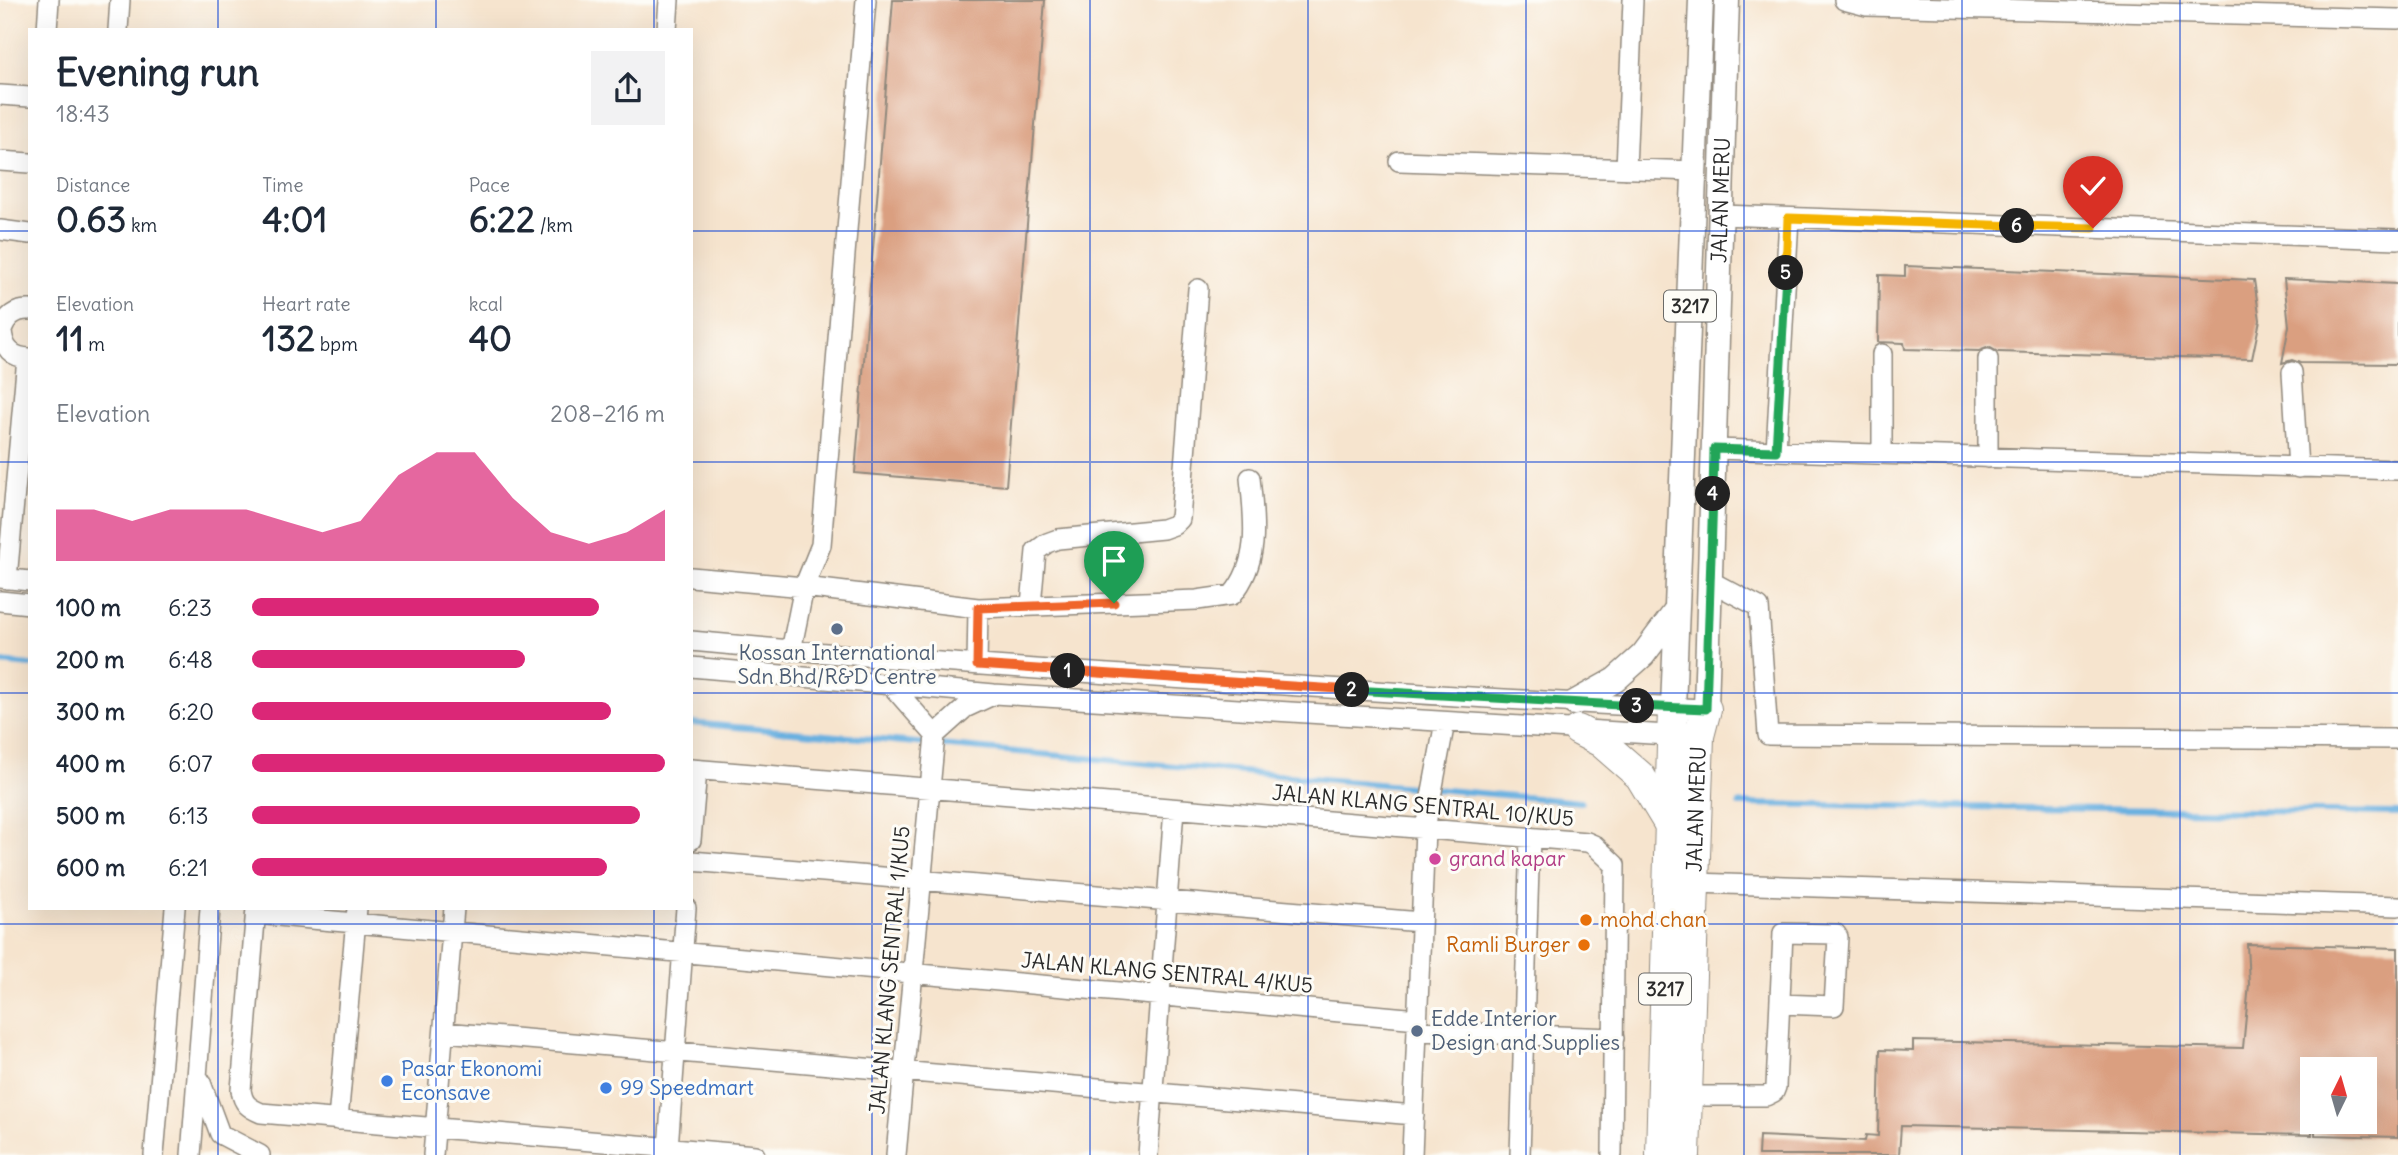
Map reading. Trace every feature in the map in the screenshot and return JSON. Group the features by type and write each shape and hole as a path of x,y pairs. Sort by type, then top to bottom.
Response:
{"highway":[{"path":"1576,717 1640,776 1670,824"},
{"name":"JALAN MERU","path":"1661,1155 1670,824 1688,722"},
{"name":"JALAN MERU","path":"1685,1155 1694,883 1688,722"}],"main road":[{"name":"JALAN MERU","path":"1688,722 1676,611 1701,0"},
{"name":"JALAN MERU","path":"1688,722 1710,581 1727,0"},
{"path":"1576,717 1643,654 1676,611"}],"street":[{"path":"47,28 49,0"},
{"path":"118,28 120,0"},
{"path":"667,28 669,0"},
{"path":"791,650 804,587 821,545 866,0"},
{"path":"1626,169 1633,0"},
{"path":"1844,0 1867,6 2398,19"},
{"path":"0,95 28,97"},
{"path":"0,161 28,163"},
{"path":"1399,161 1696,171"},
{"path":"1721,215 2398,239"},
{"path":"1776,451 1788,218"},
{"path":"0,230 28,234"},
{"path":"1031,606 1036,551 1047,543 1163,529 1174,525 1180,519 1198,289"},
{"path":"28,310 10,315 2,330 5,347 11,353 28,358"},
{"path":"1882,354 1882,454"},
{"path":"1988,359 1989,458"},
{"path":"28,367 4,579 28,581"},
{"path":"2292,372 2298,468"},
{"path":"1714,449 2398,470"},
{"path":"693,577 804,587 978,608 1197,600 1232,594 1239,586 1252,554 1255,531 1250,478"},
{"path":"1710,581 1759,607 1768,735 2398,739"},
{"path":"0,601 28,604"},
{"path":"977,665 978,608"},
{"path":"693,641 1576,717 1688,722"},
{"path":"693,667 994,694 1445,722 1576,717 1688,722"},
{"path":"892,686 934,735 965,708 994,694"},
{"path":"1412,1155 1425,829 1445,722"},
{"name":"JALAN KLANG SENTRAL 1/KU5","path":"897,1155 934,735"},
{"path":"693,793 694,769"},
{"name":"JALAN KLANG SENTRAL 10/KU5","path":"694,769 1587,842 1594,845 1615,866 1612,1155"},
{"path":"1148,1155 1174,808"},
{"path":"1520,1155 1530,837"},
{"path":"693,862 1421,922"},
{"path":"1694,883 2398,906"},
{"path":"154,1155 175,910"},
{"path":"194,1155 210,910"},
{"path":"433,1155 454,910"},
{"path":"668,1148 686,910"},
{"path":"256,911 241,1090 243,1101 249,1108 261,1114 755,1155"},
{"name":"JALAN KLANG SENTRAL 4/KU5","path":"256,911 357,916 452,932 1160,995 1523,1035 1614,1038"},
{"path":"338,1120 357,916"},
{"path":"1688,1096 1766,1096 1774,1092 1783,933 1836,934 1839,937 1834,1006 1780,1004"},
{"path":"444,1032 1414,1115"},
{"path":"198,1075 220,1135 260,1155"}],"building":[{"path":"893,0 1045,0 1006,486 855,473"},
{"path":"1905,266 2254,280 2260,320 2252,359 1998,352 1989,347 1979,351 1905,349 1904,343 1878,342 1879,275 1905,276"},
{"path":"2284,279 2398,284 2398,364 2300,363 2292,360 2282,363 2289,326"},
{"path":"2247,944 2398,948 2398,1137 2315,1135 2377,1134 2377,1057 2300,1057 2300,1134 2312,1135 1901,1126 1899,1155 1758,1155 1759,1136 1865,1141 1866,1135 1878,1136 1880,1050 1913,1051 1913,1041 2243,1048 2249,984"}],"waterway":[{"path":"0,662 28,665"},
{"path":"693,723 1581,802"},
{"path":"1739,804 2398,813"}],"place":[{"name":"Kossan International Sdn Bhd/R&D Centre","path":"837,629"},
{"name":"grand kapar","path":"1435,859"},
{"name":"mohd chan","path":"1586,920"},
{"name":"Ramli Burger","path":"1584,945"},
{"name":"Edde Interior Design and Supplies","path":"1417,1031"},
{"name":"Pasar Ekonomi Econsave","path":"387,1081"},
{"name":"99 Speedmart","path":"606,1088"}],"route":[{"path":"1114,603 978,608 977,665 1574,704 1706,709 1714,449 1776,451 1788,218 2093,228"}]}
